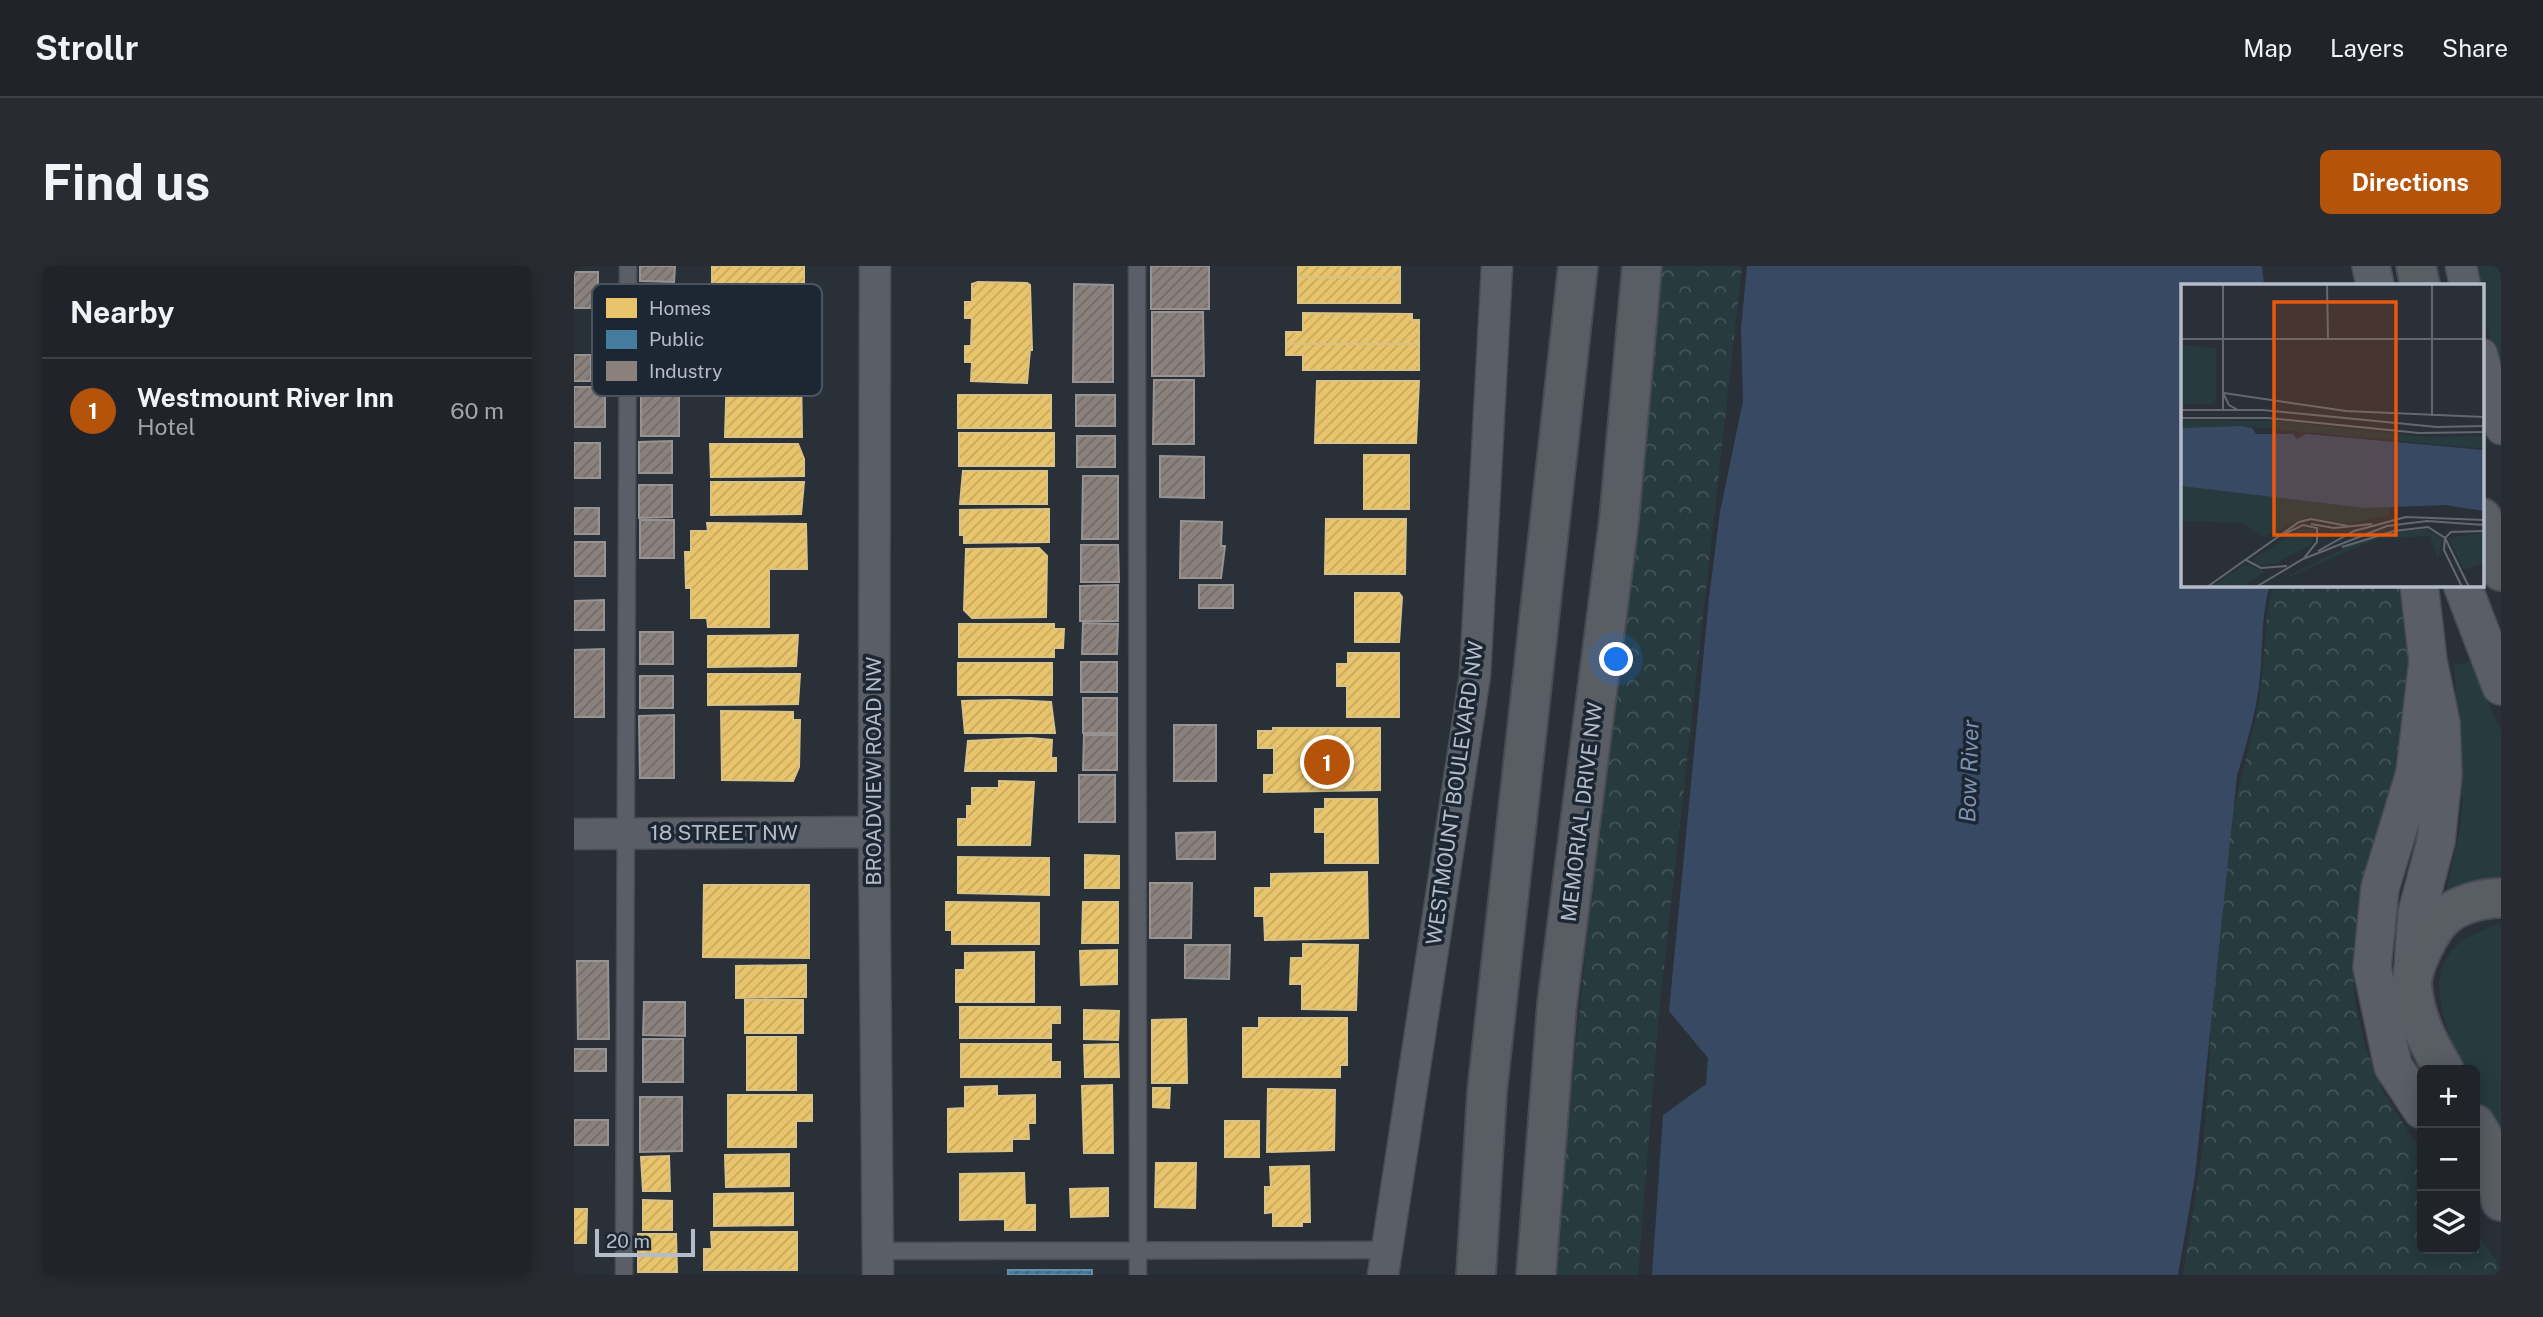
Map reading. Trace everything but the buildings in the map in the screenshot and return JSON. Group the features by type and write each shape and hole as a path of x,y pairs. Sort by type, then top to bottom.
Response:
{"main road":[{"path":"1476,1275 1487,1092 1578,266"},
{"name":"MEMORIAL DRIVE NW","path":"1536,1275 1557,1004 1619,520 1643,266"},
{"path":"2416,266 2420,284"},
{"path":"2484,524 2501,571"},
{"path":"2441,1065 2422,1034 2412,982 2419,954 2445,916 2483,898 2501,898"},
{"path":"2477,1128 2491,1151 2501,1201"}],"street":[{"name":"BROADVIEW ROAD NW","path":"875,266 874,832 878,1263"},
{"name":"WESTMOUNT BOULEVARD NW","path":"1385,1263 1475,675 1497,266"},
{"path":"2371,266 2375,284"},
{"path":"2461,266 2465,284"},
{"path":"2484,362 2501,429"},
{"path":"2412,982 2417,913 2436,841 2443,775 2441,723 2428,660 2419,586"},
{"path":"2463,586 2501,686"},
{"path":"2417,1102 2393,1066 2372,967 2380,888 2415,773 2428,660"},
{"name":"18 STREET NW","path":"574,834 874,832"},
{"path":"2480,1190 2501,1209"}],"lane":[{"path":"628,266 628,284"},
{"path":"1137,266 1138,1275"},
{"path":"624,1275 628,396"},
{"path":"878,1263 1137,1250 1385,1263"}],"green space":[{"path":"1658,266 1742,266 1659,1012 1638,1275 1556,1275 1566,1139"},
{"path":"2475,266 2501,266 2501,385 2484,314 2484,284 2478,284"},
{"path":"2273,586 2407,586 2414,658 2399,776 2363,899 2353,953 2354,999 2366,1049 2384,1093 2417,1145 2417,1254 2480,1254 2480,1237 2500,1267 2501,1275 2183,1275 2206,1110 2219,876 2259,700"},
{"path":"2470,662 2501,731 2501,880 2454,898 2446,892 2460,829 2463,797 2456,796 2458,725 2454,665"},
{"path":"2501,924 2501,1144 2480,1105 2480,1065 2459,1065 2441,1000 2440,980 2444,963 2455,947 2474,934"}],"water":[{"name":"Bow River","path":"1747,266 2262,266 2264,284 2181,284 2181,586 2270,586 2264,618 2257,701 2237,776 2195,1176 2178,1275 1652,1275 1663,1115 1706,1084 1708,1058 1669,1011 1709,598 1720,512 1743,401 1741,329"}],"place":[{"name":"Westmount River Inn","path":"1327,762"}]}
